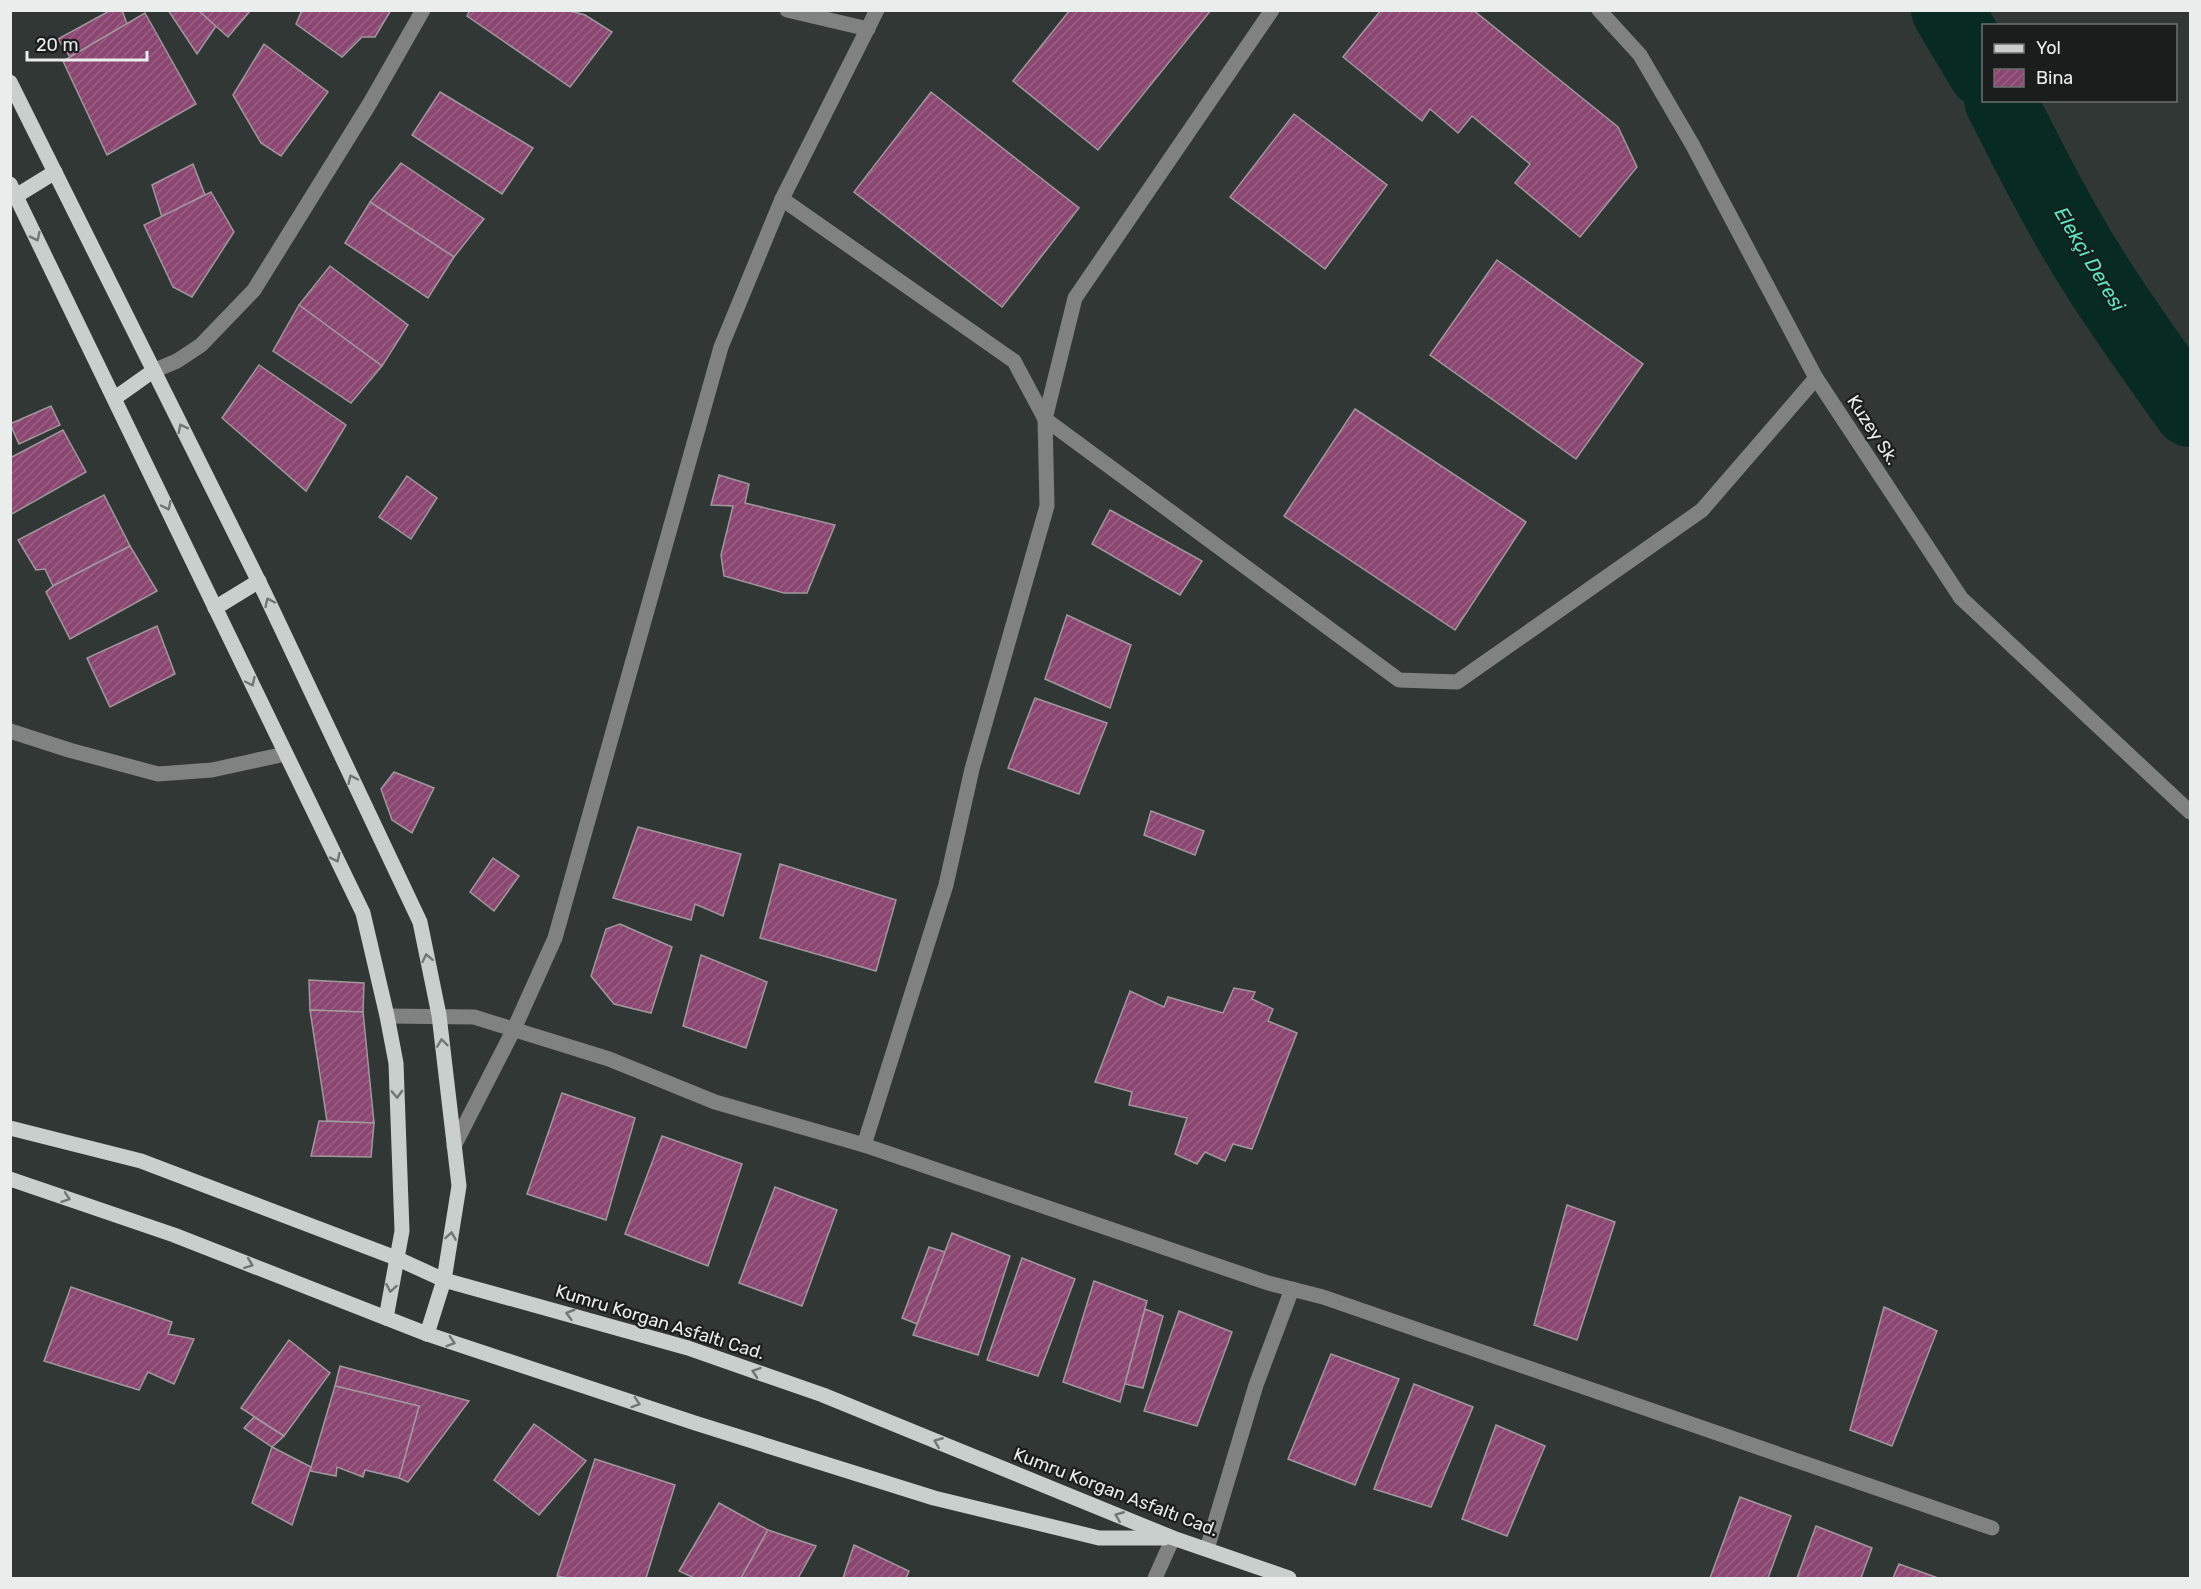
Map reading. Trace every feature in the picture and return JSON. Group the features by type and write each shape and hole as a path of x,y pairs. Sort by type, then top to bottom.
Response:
{"main road":[{"path":"10,82 259,581 420,922 439,1015 459,1186 444,1280 427,1334"},
{"path":"55,172 13,190 363,913 387,1016 396,1074 402,1231 386,1317"},
{"path":"115,398 153,371"},
{"path":"215,608 259,581"},
{"name":"Kumru Korgan Asfaltı Cad.","path":"10,1128 141,1161 396,1258 444,1280 688,1348 800,1387 1173,1538 1289,1578"},
{"path":"10,1179 174,1235 427,1334 695,1423 934,1498 1099,1538 1173,1538"}],"street":[{"path":"153,371 177,361 201,345 254,290 370,103 423,10"},
{"path":"787,10 868,29"},
{"path":"454,1146 514,1029 555,938 721,347 782,198 877,10"},
{"path":"864,1145 946,885 972,769 1047,506 1045,419 1075,298 1272,10"},
{"name":"Kuzey Sk.","path":"1599,10 1640,55 1692,144 1816,378 1960,598 2190,812"},
{"path":"782,198 1014,361 1045,419 1399,680 1457,682 1702,510 1816,378"},
{"path":"10,731 158,774 213,770 285,754"},
{"path":"387,1016 474,1017 609,1059 715,1102 864,1145 1257,1279 1323,1297 1992,1528"},
{"path":"1207,1550 1256,1385 1292,1289"},
{"path":"1155,1578 1173,1538"}],"building":[{"path":"111,10 122,10 127,24 70,57 58,39"},
{"path":"168,10 198,10 216,26 197,54"},
{"path":"198,10 251,10 228,37"},
{"path":"302,10 391,10 375,37 362,37 342,57 296,24"},
{"path":"470,10 567,10 585,15 612,32 570,87 467,16"},
{"path":"1070,10 1211,10 1098,150 1013,81"},
{"path":"1381,10 1473,10 1618,127 1637,167 1580,237 1515,183 1530,164 1472,116 1458,133 1430,109 1422,121 1343,57"},
{"path":"145,13 196,104 107,155 63,61"},
{"path":"264,44 328,92 281,156 261,143 233,95"},
{"path":"440,92 533,148 502,194 412,135"},
{"path":"931,92 1079,208 1002,307 854,192"},
{"path":"1294,114 1387,185 1325,269 1230,197"},
{"path":"401,163 484,219 454,257 370,202"},
{"path":"193,164 205,195 162,217 152,185"},
{"path":"211,192 234,232 192,297 173,287 144,225"},
{"path":"370,202 454,257 428,298 345,243"},
{"path":"1497,260 1643,364 1576,459 1430,355"},
{"path":"330,266 408,325 382,366 299,305"},
{"path":"299,305 382,366 351,403 273,351"},
{"path":"259,365 346,425 306,491 222,418"},
{"path":"51,406 60,425 19,444 10,424"},
{"path":"1355,409 1526,522 1455,630 1284,516"},
{"path":"63,430 86,472 10,515 10,458"},
{"path":"719,475 749,484 745,503 835,525 807,593 784,593 724,576 721,555 733,506 711,505"},
{"path":"407,476 437,498 411,539 379,517"},
{"path":"104,495 130,546 53,586 45,569 36,570 18,540"},
{"path":"1110,510 1202,561 1180,595 1092,544"},
{"path":"130,546 157,591 70,639 46,592 53,586"},
{"path":"1067,615 1131,645 1110,708 1045,679"},
{"path":"157,626 175,674 110,707 87,658"},
{"path":"1035,698 1107,723 1079,794 1008,768"},
{"path":"394,772 434,788 412,833 392,820 381,789"},
{"path":"1151,811 1204,831 1195,855 1144,835"},
{"path":"638,827 741,854 723,916 695,904 691,920 613,898"},
{"path":"493,858 519,876 494,911 470,892"},
{"path":"780,864 896,900 876,971 760,938"},
{"path":"620,924 672,947 651,1013 614,1004 591,976 606,929"},
{"path":"701,955 767,982 746,1048 683,1026"},
{"path":"309,980 364,983 363,1012 310,1010"},
{"path":"1234,988 1255,992 1252,999 1273,1009 1268,1021 1297,1033 1252,1149 1233,1144 1225,1161 1205,1152 1197,1164 1175,1154 1187,1118 1129,1105 1132,1092 1095,1082 1130,991 1164,1007 1168,997 1223,1013"},
{"path":"310,1010 363,1012 374,1123 327,1121"},
{"path":"562,1093 635,1118 606,1220 527,1194"},
{"path":"319,1121 374,1123 371,1157 311,1156"},
{"path":"662,1136 742,1164 708,1266 625,1234"},
{"path":"775,1187 837,1210 802,1306 739,1283"},
{"path":"1567,1205 1615,1222 1577,1340 1534,1325"},
{"path":"952,1233 1010,1256 978,1355 913,1335"},
{"path":"929,1247 945,1252 917,1324 902,1318"},
{"path":"1022,1258 1075,1279 1038,1376 987,1360"},
{"path":"1094,1281 1147,1301 1120,1402 1063,1382"},
{"path":"71,1287 172,1322 168,1334 194,1339 174,1384 148,1372 139,1390 44,1361"},
{"path":"1884,1307 1937,1331 1892,1446 1850,1430"},
{"path":"1145,1309 1163,1316 1143,1388 1125,1384"},
{"path":"1179,1311 1232,1332 1197,1426 1144,1411"},
{"path":"289,1340 330,1373 284,1436 241,1408"},
{"path":"1331,1354 1399,1379 1355,1485 1288,1459"},
{"path":"340,1366 469,1401 408,1482 399,1478 419,1406 335,1386"},
{"path":"1414,1384 1473,1407 1431,1507 1374,1489"},
{"path":"335,1386 419,1406 399,1478 365,1470 363,1477 337,1467 336,1476 310,1471"},
{"path":"254,1417 284,1436 272,1447 244,1428"},
{"path":"534,1424 586,1461 539,1515 494,1480"},
{"path":"1496,1425 1545,1446 1507,1536 1462,1519"},
{"path":"272,1447 311,1467 292,1525 252,1503"},
{"path":"595,1459 675,1485 646,1578 557,1576"},
{"path":"1740,1497 1791,1516 1768,1578 1710,1578"},
{"path":"719,1503 768,1530 741,1578 694,1578 679,1571"},
{"path":"1816,1526 1872,1548 1861,1578 1797,1578"},
{"path":"768,1530 816,1546 798,1578 741,1578"},
{"path":"854,1545 909,1571 906,1578 843,1578"},
{"path":"1899,1564 1938,1578 1893,1578"}],"waterway":[{"name":"Elekçi Deresi","path":"1947,10 1982,69"},
{"name":"Elekçi Deresi","path":"2001,102 2045,188 2081,251 2105,290 2190,411"}]}
